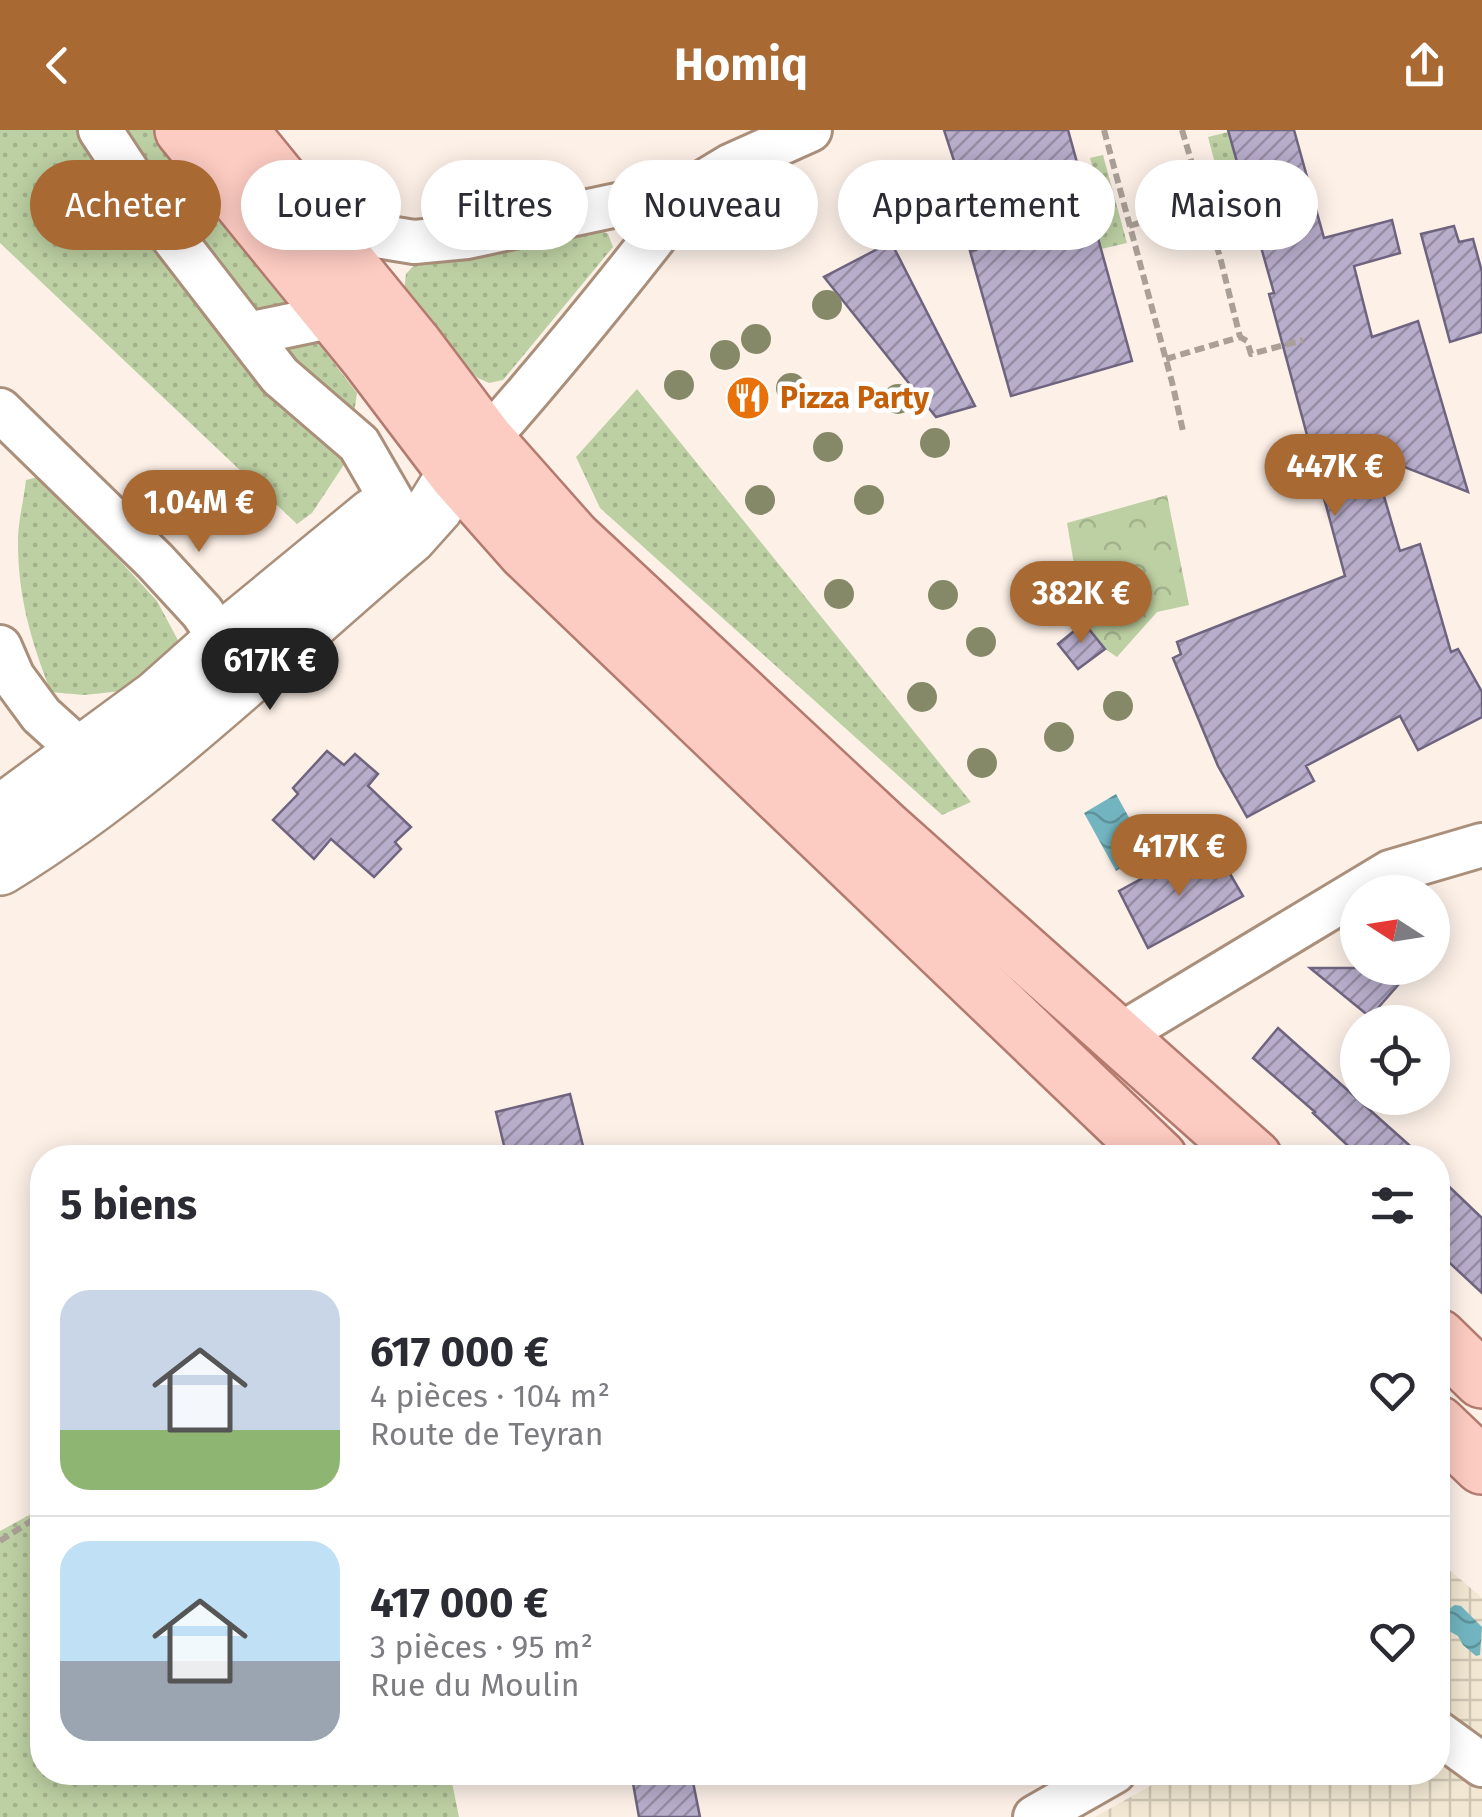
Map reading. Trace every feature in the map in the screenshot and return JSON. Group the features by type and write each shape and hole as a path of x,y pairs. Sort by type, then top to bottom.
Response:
{"main road":[{"path":"183,130 334,316 471,457 573,538 885,830 1240,1145"},
{"path":"238,130 262,160"},
{"path":"335,250 416,347 471,457 526,552 1145,1145"},
{"path":"1450,1349 1482,1380"},
{"path":"1450,1435 1482,1466"}],"street":[{"path":"100,130 161,222 280,376 358,444 392,501"},
{"path":"743,160 810,130"},
{"path":"401,240 466,237 608,206"},
{"path":"0,867 50,836 176,738 409,536 645,250"},
{"path":"248,334 334,316"},
{"path":"0,410 202,612 222,641 222,665 216,687 176,738 148,752 124,758 83,754 41,715 12,677 0,646"},
{"path":"0,814 158,698 392,501 471,457"},
{"path":"1118,1036 1390,872 1482,845"},
{"path":"1450,1742 1482,1765"},
{"path":"1036,1817 1091,1785"}],"path":[{"path":"1104,130 1183,431"},
{"path":"1182,130 1191,160"},
{"path":"1129,226 1135,224"},
{"path":"1217,250 1240,337 1247,341 1251,354 1303,340"},
{"path":"1166,359 1240,337"},
{"path":"0,1542 30,1522"}],"shaded area":[{"path":"1450,1570 1482,1598 1482,1817 1095,1817 1152,1785 1450,1785"}],"green space":[{"path":"0,130 155,130 178,160 30,160 30,250 221,250 221,216 241,242 241,250 247,250 357,393 347,460 312,513 297,524 0,243"},
{"path":"1228,132 1236,160 1214,160 1208,137"},
{"path":"1115,199 1127,243 1115,246"},
{"path":"597,228 608,234 611,250 503,380 489,383 478,378 439,346 403,299 406,274 414,265 488,250 588,250 588,230"},
{"path":"637,389 971,802 942,815 600,508 576,457"},
{"path":"42,476 157,601 180,644 132,690 84,695 51,692 26,616 18,557 26,480"},
{"path":"1167,495 1189,605 1157,612 1117,657 1105,649 1084,623 1067,523"},
{"path":"30,1515 30,1785 452,1785 459,1817 0,1817 0,1531"}],"water":[{"path":"1116,794 1148,852 1116,871 1084,813"},
{"path":"1461,1606 1482,1627 1480,1655 1476,1656 1450,1632 1450,1608"}],"building":[{"path":"944,130 1068,130 1076,160 954,160"},
{"path":"1228,130 1294,130 1302,160 1236,160"},
{"path":"1318,216 1324,238 1392,220 1400,253 1354,266 1372,337 1418,321 1468,492 1397,464 1401,480 1381,486 1400,551 1420,544 1451,652 1458,649 1482,692 1482,717 1418,750 1400,716 1306,766 1314,781 1247,817 1218,766 1173,658 1181,654 1177,642 1345,576 1269,294 1274,293 1262,250 1318,250"},
{"path":"1454,226 1459,242 1473,239 1482,272 1482,332 1450,342 1421,234"},
{"path":"876,250 895,250 975,406 936,417 824,277"},
{"path":"1101,250 1132,361 1011,396 970,251"},
{"path":"1084,623 1105,649 1078,669 1058,644"},
{"path":"327,751 344,765 355,754 378,774 368,786 411,827 395,842 401,849 374,877 331,839 314,859 273,820 298,794 293,788"},
{"path":"1219,855 1243,896 1148,948 1119,891 1163,867 1173,882"},
{"path":"1310,968 1340,968 1340,985 1398,985 1381,1005 1355,1005"},
{"path":"1278,1028 1340,1083 1340,1115 1375,1115 1409,1145 1347,1145 1253,1058"},
{"path":"570,1094 583,1145 504,1145 496,1112"},
{"path":"1450,1187 1482,1218 1482,1293 1450,1263"},
{"path":"633,1785 694,1785 700,1817 639,1817"}],"place":[{"name":"Pizza Party","path":"748,398"}]}
